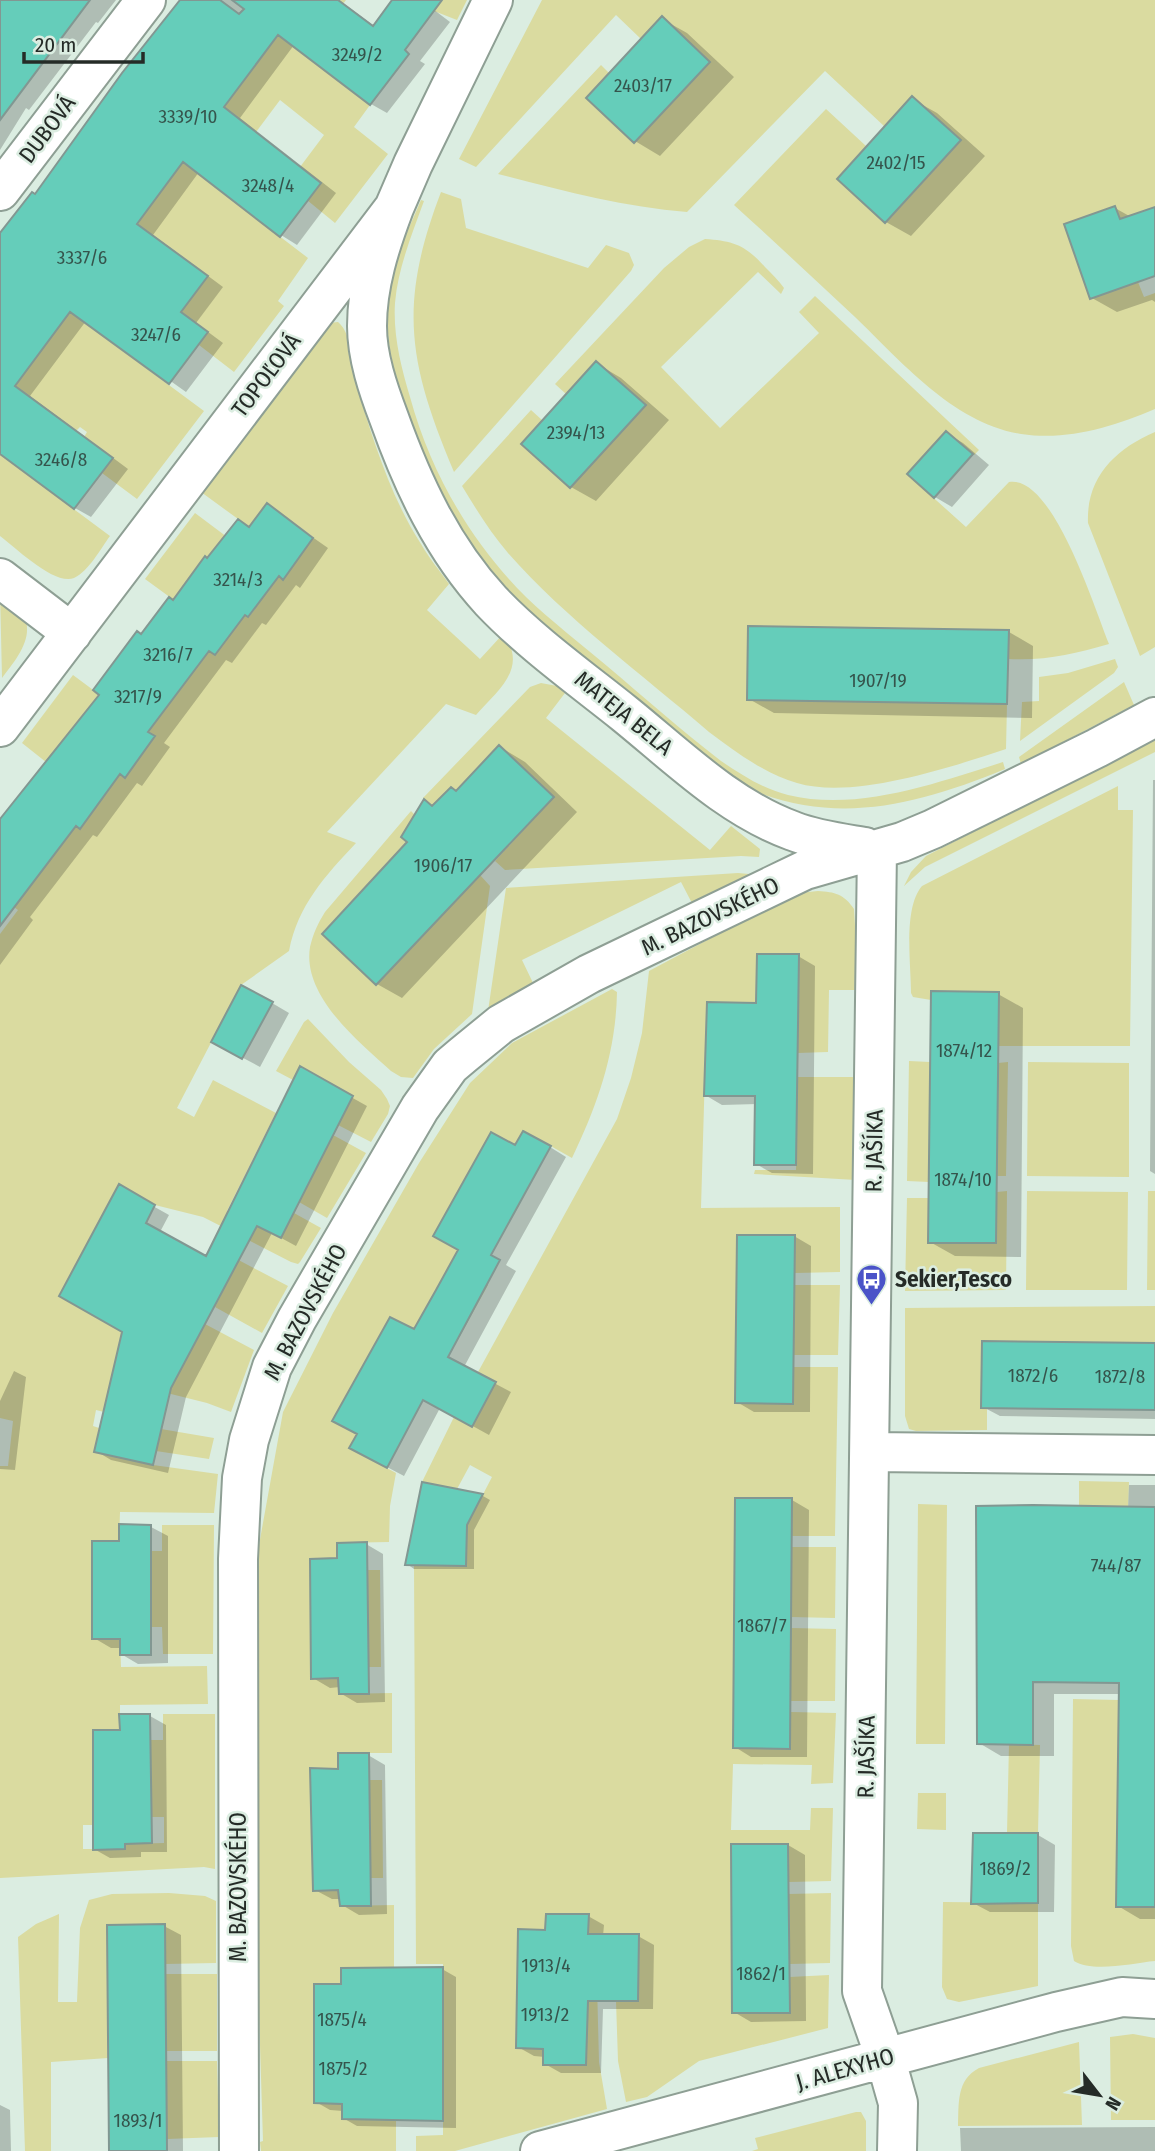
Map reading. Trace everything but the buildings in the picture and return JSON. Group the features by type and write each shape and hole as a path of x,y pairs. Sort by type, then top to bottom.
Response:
{"street":[{"name":"DUBOVÁ","path":"0,191 146,0"},
{"name":"TOPOĽOVÁ","path":"0,727 394,208 493,0"},
{"name":"MATEJA BELA","path":"394,208 377,258 368,305 367,328 372,365 389,420 414,483 463,567 493,603 548,651 742,806 793,831 837,843 877,849 933,829 1155,717"},
{"path":"0,578 72,633"},
{"name":"R. JAŠÍKA","path":"877,849 862,1991 898,2103 897,2151"},
{"name":"M. BAZOVSKÉHO","path":"239,2151 238,1559 242,1478 259,1403 272,1367 296,1320 420,1108 450,1066 471,1048 501,1024 589,974 805,870 877,849"},
{"path":"870,1452 1155,1455"},
{"name":"J. ALEXYHO","path":"540,2151 1096,2003 1122,1997 1154,1998"}],"green space":[{"path":"305,0 346,0 304,55 370,105 354,127 388,154 335,223 307,200 321,183 300,167 324,135 280,100 215,187 308,258 278,301 284,306 234,372 199,345 208,332 181,312 104,337 204,411 137,499 102,473 113,458 84,437 87,432 80,427 76,431 46,410 9,461 110,536 90,565 79,575 66,579 57,576 36,564 0,536 0,438 7,396"},
{"path":"420,0 467,0 457,20 434,11"},
{"path":"542,0 1155,0 1155,207 1120,219 1114,206 1064,224 1090,299 1138,282 1144,297 1155,293 1155,409 1106,427 1056,436 1021,434 996,428 973,417 951,404 910,371 734,205 826,109 866,146 837,179 886,223 961,141 912,97 884,126 825,71 687,212 615,202 498,174 601,65 609,73 587,98 634,143 710,62 662,17 641,39 616,15 476,167 459,159"},
{"path":"441,192 461,199 466,228 588,268 606,245 629,253 634,265 454,472 427,398 418,365 414,333 418,268"},
{"path":"421,200 424,201 402,264 395,303 396,339 404,374 429,452 455,505 487,553 526,597 721,761 770,789 815,799 869,798 924,786 1003,762 1005,769 938,793 873,807 806,805 772,798 738,784 593,666 517,598 482,562 452,521 429,473 396,379 387,325 389,290 398,256"},
{"path":"705,239 724,241 745,249 784,288 781,294 758,272 661,367 720,428 819,333 799,312 815,296 979,450 974,455 945,431 907,474 966,527 1009,482 1025,485 1041,499 1070,547 1109,644 1059,656 1008,659 1009,630 748,626 747,699 1007,704 1006,749 931,772 874,784 820,787 797,783 773,774 740,755 709,732 554,600 501,545 462,486 531,410 542,420 570,488 645,405 596,361 566,394 555,384 664,268 689,247"},
{"path":"338,322 347,335 356,383 391,486 410,526 449,584 427,610 480,659 503,634 513,657 512,668 508,678 476,715 446,704 327,832 356,843 314,892 299,919 289,951 241,985 177,1108 194,1117 213,1080 276,1113 227,1211 280,1238 294,1213 321,1228 300,1262 291,1262 203,1217 155,1205 122,1186 59,1296 90,1314 186,1360 205,1324 254,1350 231,1412 207,1403 111,1379 104,1412 96,1410 93,1426 99,1428 94,1452 153,1465 218,1474 214,1513 120,1512 119,1541 92,1542 92,1639 120,1639 121,1667 207,1666 208,1704 120,1705 120,1730 93,1730 93,1825 83,1825 83,1849 125,1849 125,1844 164,1843 164,1817 151,1817 150,1740 163,1740 163,1714 215,1714 215,1869 204,1867 0,1878 0,1466 8,1466 13,1421 0,1418 0,934 18,910 14,907 76,826 80,829 110,789 67,756 56,770 22,743 73,675 108,701 91,723 82,716 68,734 125,777 155,737 148,732 209,651 215,655 245,615 249,617 279,576 283,579 313,537 267,504 249,527 201,492 329,323"},
{"path":"1155,432 1155,647 1140,656 1088,523 1089,507 1092,492 1106,467 1127,447"},
{"path":"195,513 231,540 214,563 205,556 192,573 201,581 182,606 145,579"},
{"path":"0,591 21,611 27,631 22,648 2,678"},
{"path":"1115,659 1118,667 1114,673 1020,741 1022,702 1039,701 1039,677 1068,673"},
{"path":"1124,682 1134,705 1021,764 1019,757"},
{"path":"541,683 557,686 565,693 546,718 710,850 731,826 760,849 759,857 505,870 495,861 554,797 500,745 456,791 451,787 432,806 423,798 530,687"},
{"path":"1155,739 1155,752 925,867 904,886 911,872 926,856"},
{"path":"1118,786 1118,810 1133,810 1130,1046 998,1046 931,1000 913,997 909,952 910,922 916,896 922,886"},
{"path":"411,811 420,820 407,842 322,933 376,985 480,875 490,886 472,1014 434,1049 413,1078 401,1077 391,1071 349,1032 324,1000 310,965 311,942 325,912"},
{"path":"738,873 760,875 694,907 681,882 522,960 534,985 488,1011 506,888"},
{"path":"818,891 839,895 854,909 859,990 829,990 828,1052 797,1053 799,954 757,954 756,1003 707,1003 701,1208 840,1207 840,1272 795,1273 795,1237 737,1236 735,1403 793,1404 794,1367 838,1367 835,1536 792,1536 792,1498 735,1498 733,1748 790,1749 791,1712 836,1713 833,1783 811,1784 812,1765 733,1764 731,1830 810,1830 811,1808 833,1808 831,1881 789,1882 788,1844 731,1844 732,2012 790,2013 790,1977 829,1975 828,2028 699,2061 647,2097 626,2102 618,2061 616,2001 596,1944 599,2062 607,2109 455,2151 416,2151 416,2136 443,2135 443,1964 416,1964 414,1565 466,1565 467,1525 492,1477 470,1465 457,1489 422,1482 454,1417 471,1427 496,1382 478,1372 617,1119 642,1033 649,971 775,904 799,893"},
{"path":"612,989 617,992 609,1057 590,1118 572,1158 524,1131 515,1145 491,1132 434,1236 458,1250 451,1265 488,1285 460,1336 422,1315 414,1329 390,1317 333,1421 357,1434 350,1448 396,1473 390,1506 389,1542 337,1543 337,1558 310,1559 311,1679 338,1678 339,1694 392,1693 392,1753 338,1753 338,1769 314,1891 338,1890 341,1906 394,1905 394,1967 341,1968 341,1984 314,1985 314,2103 342,2104 342,2119 396,2120 396,2151 261,2151 260,2142 263,2141 257,1950 259,1545 283,1412 333,1313 419,1163 470,1083 512,1043"},
{"path":"308,1019 387,1099 390,1106 388,1114 371,1142 338,1125 353,1096 300,1066 293,1080 276,1071"},
{"path":"909,1061 930,1062 929,1182 907,1181"},
{"path":"1008,1062 1006,1176 997,1176 998,1063"},
{"path":"1028,1062 1129,1063 1129,1177 1027,1176"},
{"path":"797,1077 857,1077 856,1180 754,1174 755,1170 796,1170"},
{"path":"333,1135 366,1153 327,1218 299,1202"},
{"path":"1007,1191 1006,1290 905,1291 907,1198 928,1198 928,1243 996,1243 997,1192"},
{"path":"1027,1191 1128,1192 1127,1290 1026,1290"},
{"path":"1148,1191 1155,1191 1155,1290 1147,1290"},
{"path":"229,1255 288,1286 262,1333 215,1307 233,1271"},
{"path":"794,1285 840,1285 838,1355 793,1355"},
{"path":"1155,1306 1155,1343 983,1341 981,1407 987,1408 987,1430 909,1429 905,1416 905,1308"},
{"path":"161,1429 214,1438 209,1459 156,1451"},
{"path":"1079,1481 1129,1482 1128,1507 1079,1507"},
{"path":"918,1504 947,1505 945,1744 916,1744"},
{"path":"162,1525 214,1525 213,1654 163,1654 162,1627 150,1627 150,1551 162,1551"},
{"path":"792,1547 836,1547 835,1618 791,1617"},
{"path":"367,1570 380,1570 381,1667 368,1667"},
{"path":"791,1628 836,1629 835,1701 791,1701"},
{"path":"1073,1699 1119,1700 1116,1907 1155,1907 1155,1961 1102,1967 1082,1965 1074,1961 1071,1946"},
{"path":"1009,1744 1040,1745 1038,1833 1007,1833"},
{"path":"369,1780 382,1780 383,1878 370,1878"},
{"path":"918,1793 946,1793 946,1830 917,1829"},
{"path":"169,1893 205,1896 216,1901 216,1963 165,1964 164,1924 107,1925 108,2058 51,2062 51,2151 25,2151 18,1937 36,1924 59,1914 58,2002 77,2002 80,1928 89,1900 112,1894"},
{"path":"831,1893 830,1963 790,1964 789,1894"},
{"path":"943,1902 1038,1903 1038,1986 959,2002 947,1999 942,1987"},
{"path":"165,1974 217,1974 217,2051 166,2051"},
{"path":"1133,2034 1155,2038 1155,2120 1111,2120 1110,2037"},
{"path":"1079,2042 1082,2125 958,2126 960,2093 966,2079 979,2068"},
{"path":"166,2061 217,2061 219,2137 167,2139"},
{"path":"861,2112 866,2121 866,2151 752,2151 758,2149 755,2138"}],"place":[{"name":"Sekier,Tesco","path":"872,1306"}]}
